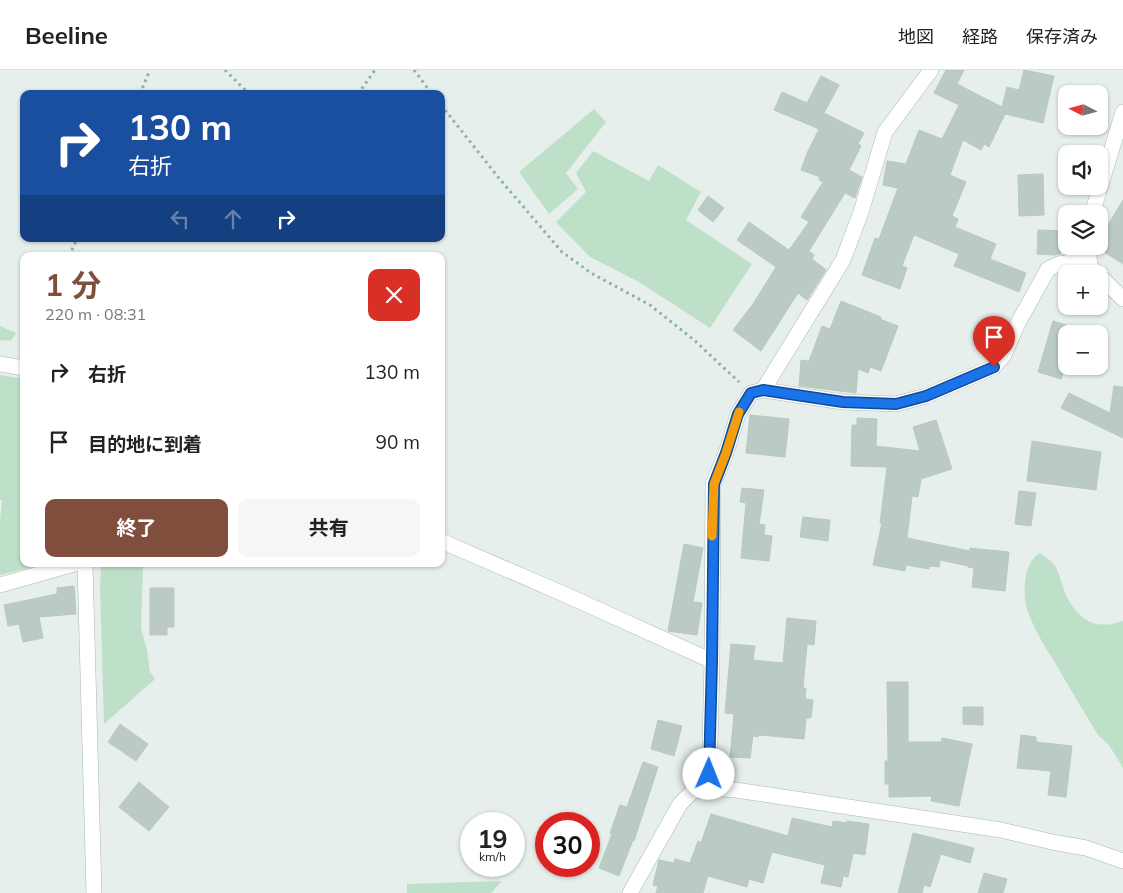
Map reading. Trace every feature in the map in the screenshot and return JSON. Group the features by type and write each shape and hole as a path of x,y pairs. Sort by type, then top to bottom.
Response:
{"street":[{"path":"709,788 714,484 738,414 757,392 843,260 861,212 885,132 931,70"},
{"path":"1095,205 1123,112"},
{"path":"757,392 843,402 896,404 926,396 994,367 1004,355 1018,323 1048,269 1059,264 1077,261 1084,265"},
{"path":"1108,284 1123,299"},
{"path":"0,364 20,367"},
{"path":"445,542 566,594 712,661"},
{"path":"0,585 63,567"},
{"path":"85,567 94,893"},
{"path":"630,893 680,804 692,792 709,788 736,790 1001,830 1086,848 1123,861"}],"path":[{"path":"142,90 150,70"},
{"path":"225,70 244,90"},
{"path":"361,90 375,70"},
{"path":"414,70 429,90"},
{"path":"445,110 498,177 562,252 591,274 650,305 757,392"}],"green space":[{"path":"594,109 606,122 566,173 578,189 549,214 519,172"},
{"path":"593,151 649,181 658,165 701,192 686,220 752,264 710,328 639,282 590,257 556,222 586,192 576,173"},
{"path":"0,326 16,333 11,341 0,340"},
{"path":"0,375 20,378 20,567 33,567 0,575 2,500 0,500"},
{"path":"1040,553 1055,566 1068,599 1084,618 1091,622 1106,625 1123,621 1123,768 1109,745 1098,735 1041,640 1028,612 1025,597 1025,580 1030,564 1034,557"},
{"path":"101,567 143,567 141,628 150,672 155,679 104,724"},
{"path":"502,881 491,893 407,893 407,884"}],"building":[{"path":"946,70 964,70 957,84 1002,107 1007,87 1019,90 1024,70 1054,76 1043,123 1005,114 989,147 984,144 981,150 963,140 950,175 966,182 952,216 958,219 955,227 996,244 990,259 1026,273 1019,292 954,266 959,254 914,235 902,266 907,268 900,289 862,275 875,238 879,239 898,188 883,185 887,161 906,164 919,130 942,139 959,105 934,93"},
{"path":"821,76 839,85 824,113 864,133 858,144 861,146 849,170 862,177 855,198 845,193 809,251 814,255 812,259 826,270 807,300 798,293 761,351 733,330 753,304 776,267 737,240 749,222 789,250 809,222 801,217 823,182 819,180 820,177 801,170 819,129 774,110 782,92 807,103"},
{"path":"1043,174 1044,215 1019,216 1018,175"},
{"path":"708,196 724,208 713,222 698,210"},
{"path":"1123,200 1123,264 1108,254 1108,225"},
{"path":"1038,230 1058,231 1058,254 1037,254"},
{"path":"841,301 898,326 881,371 870,367 868,373 858,369 856,393 799,386 801,360 809,361 822,326 830,329"},
{"path":"1053,321 1066,325 1058,325 1058,375 1062,375 1061,379 1038,372"},
{"path":"1114,386 1123,387 1123,438 1061,408 1069,393 1110,413"},
{"path":"750,415 789,419 785,457 746,453"},
{"path":"857,418 877,419 876,446 920,451 913,427 936,420 952,469 921,479 918,497 912,496 907,538 970,551 970,548 1009,552 1005,591 972,587 974,568 940,560 939,567 929,566 929,569 906,565 905,571 873,565 882,523 880,523 887,467 851,466 852,425 857,425"},
{"path":"1032,441 1101,452 1096,490 1027,481"},
{"path":"742,488 764,490 759,524 765,525 764,535 772,536 769,561 741,558 746,503 740,502"},
{"path":"1019,491 1036,493 1031,526 1015,524"},
{"path":"803,517 830,520 828,541 800,537"},
{"path":"684,544 703,548 693,602 702,603 697,635 668,631"},
{"path":"74,586 76,614 39,617 43,638 23,642 19,624 8,626 4,605 57,594 57,588"},
{"path":"150,588 174,588 174,627 167,627 167,635 150,635"},
{"path":"787,618 816,621 814,645 807,644 803,688 806,688 805,699 813,700 811,718 806,718 804,739 753,736 750,758 730,757 734,714 725,713 731,644 755,646 753,660 783,663"},
{"path":"887,682 908,682 908,742 941,742 942,738 972,744 959,806 931,801 932,796 889,797 889,784 885,784 885,761 888,761"},
{"path":"963,707 983,707 983,725 963,724"},
{"path":"658,720 682,726 674,756 651,749"},
{"path":"120,724 148,744 136,761 108,742"},
{"path":"1021,735 1036,737 1036,742 1072,746 1066,797 1048,795 1051,771 1017,768"},
{"path":"643,762 658,767 634,841 619,876 600,868 600,865 612,834 610,833 620,805 627,807"},
{"path":"139,782 169,807 149,831 119,807"},
{"path":"711,814 788,836 792,818 832,827 833,821 869,824 865,855 853,853 848,877 843,876 841,887 821,883 825,865 772,852 763,883 749,879 747,887 708,876 703,893 656,893 658,886 653,885 659,860 674,863 675,859 690,863 698,841 701,843"},
{"path":"913,833 974,848 970,863 941,854 930,887 924,885 922,893 898,893"},
{"path":"984,873 1007,879 1003,893 978,893"}],"slow traffic":[{"path":"712,536 714,484 739,412"}],"route":[{"path":"709,774 714,484 738,414 751,393 763,390 843,402 896,404 926,396 994,367"}]}
